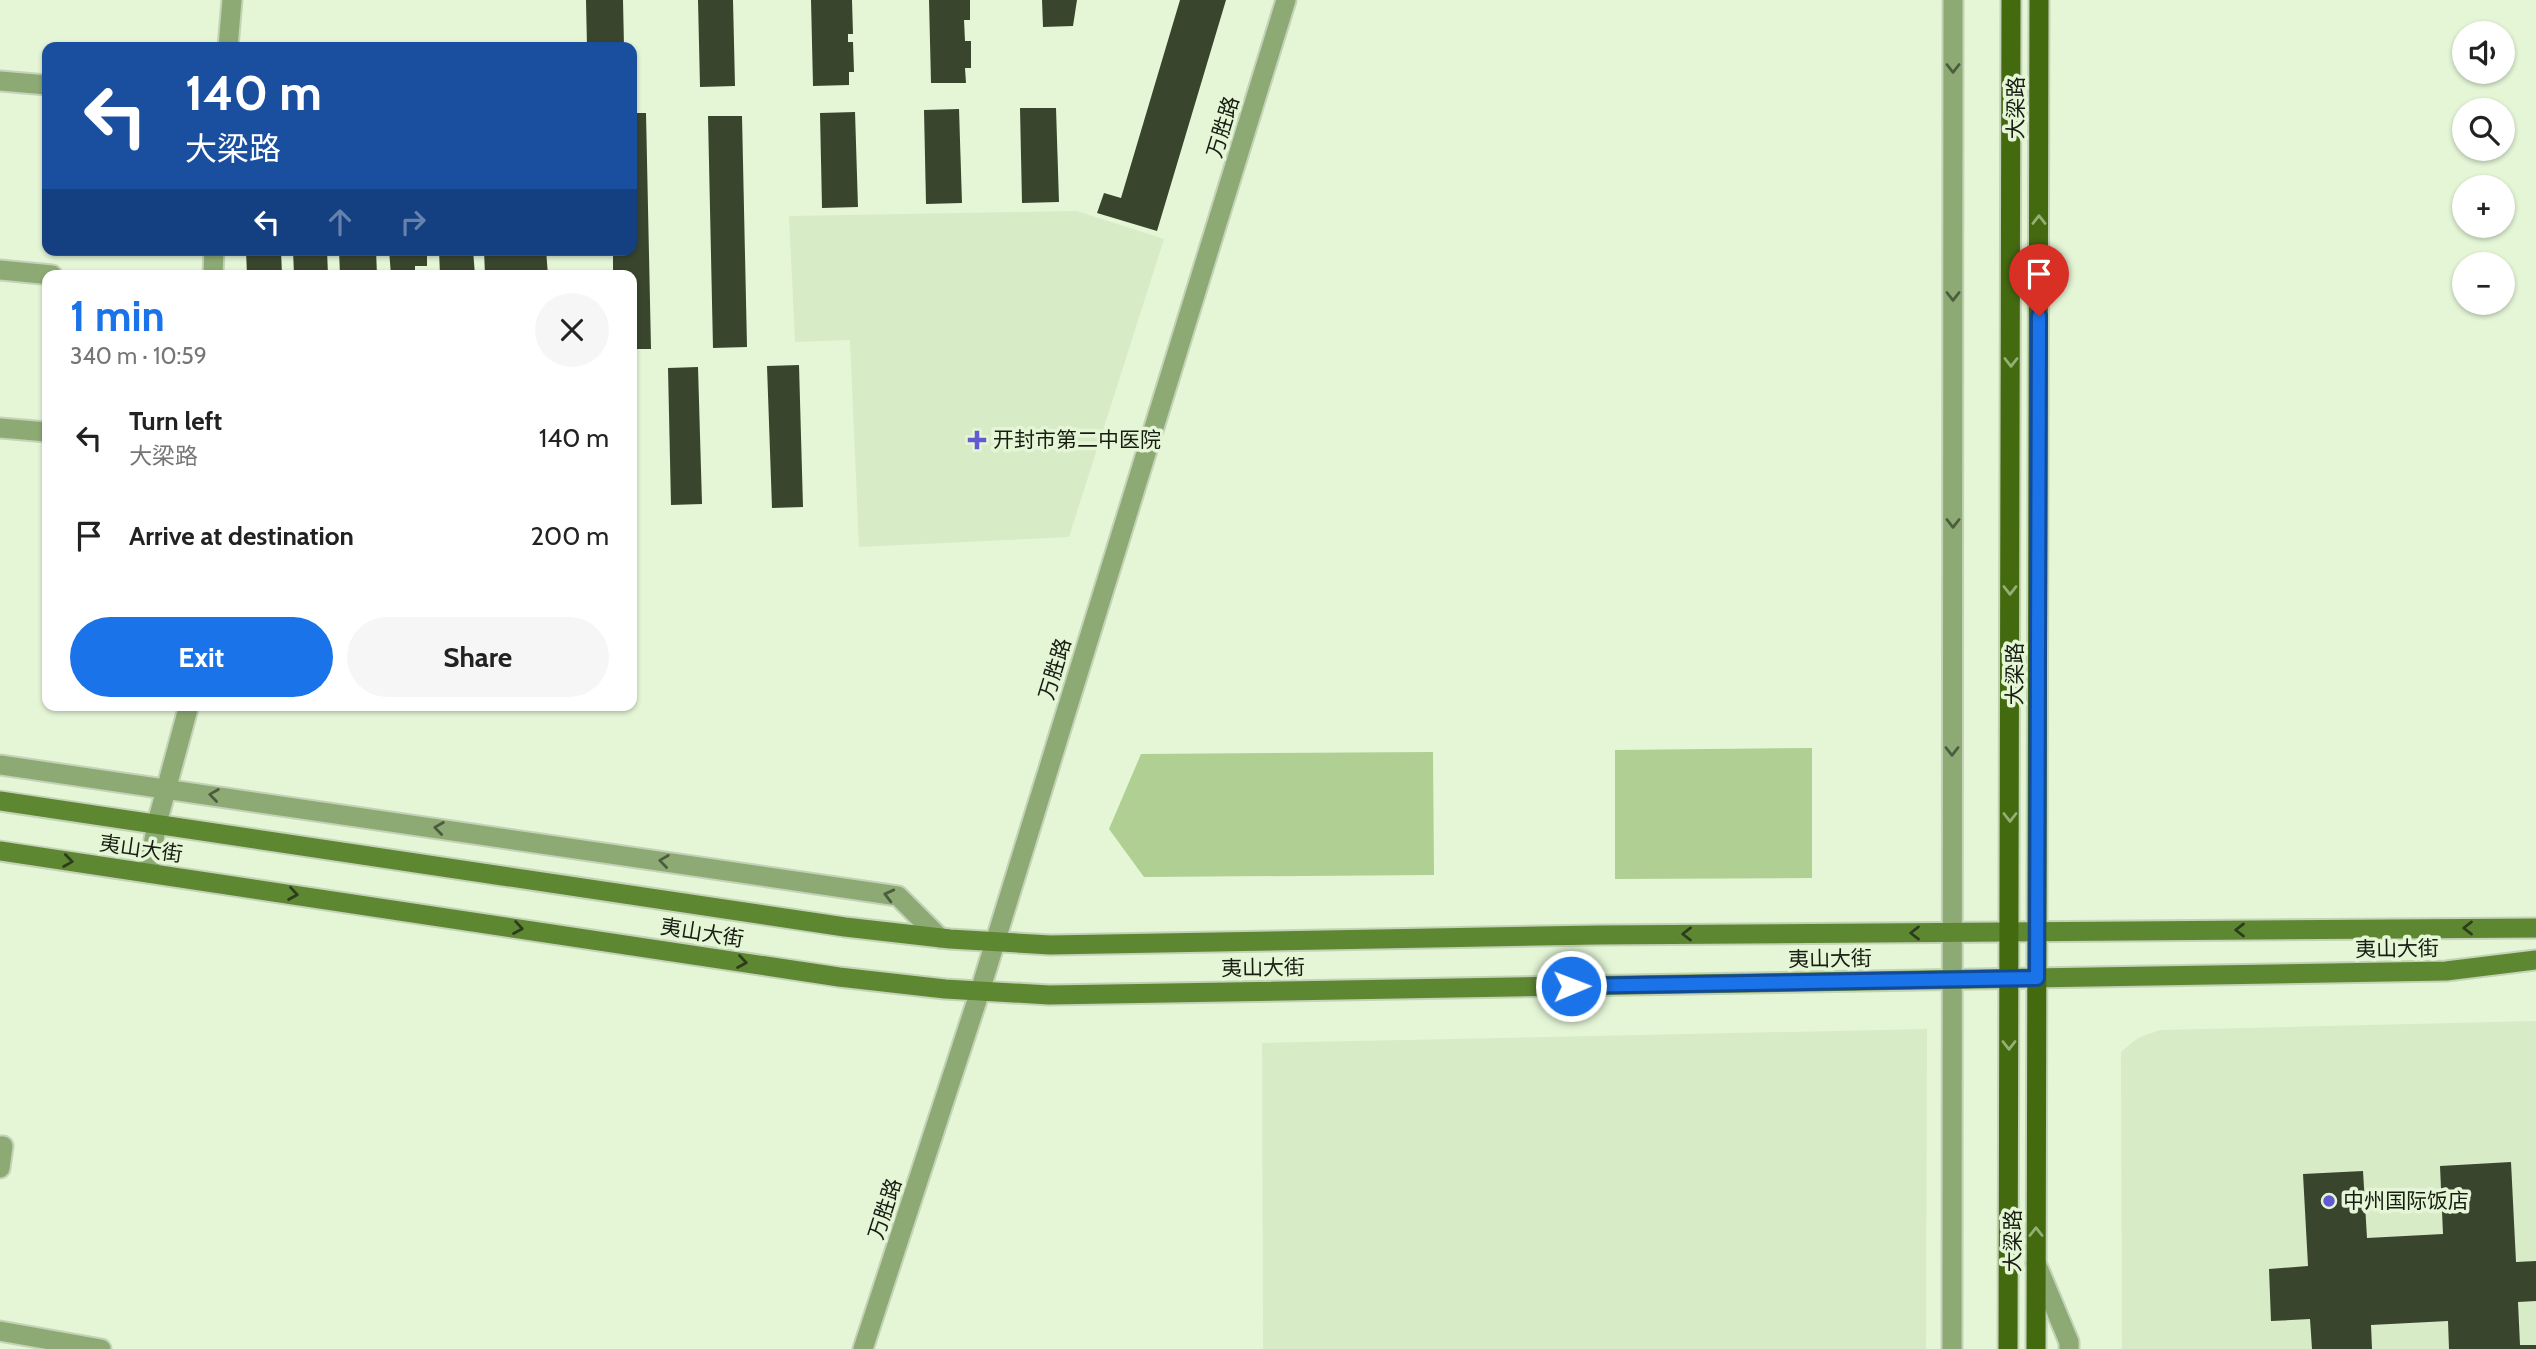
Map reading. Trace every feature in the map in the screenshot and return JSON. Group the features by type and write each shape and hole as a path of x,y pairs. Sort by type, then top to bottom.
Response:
{"main road":[{"name":"大梁路","path":"2008,1349 2011,0"},
{"name":"大梁路","path":"2036,1349 2039,0"},
{"name":"夷山大街","path":"0,801 845,927 940,938 1050,945 1952,932 2536,928"},
{"name":"夷山大街","path":"0,851 839,977 1049,995 2446,971 2536,960"}],"street":[{"path":"228,42 232,0"},
{"name":"万胜路","path":"863,1349 980,991 1286,0"},
{"path":"1952,1349 1953,0"},
{"path":"0,81 42,85"},
{"path":"0,270 42,274"},
{"path":"0,428 42,432"},
{"path":"148,873 157,823 187,711"},
{"path":"0,765 898,896 940,938"},
{"path":"0,1146 3,1146 0,1168"},
{"path":"2036,1263 2069,1342 2069,1349"},
{"path":"0,1331 101,1349"}],"shaded area":[{"name":"开封市第二中医院","path":"1077,211 1164,239 1069,537 859,547 850,340 795,342 789,216"},
{"path":"1812,748 1812,878 1615,879 1615,750"},
{"path":"1433,752 1434,875 1144,877 1109,829 1141,754"},
{"name":"中州国际饭店","path":"2536,1021 2536,1349 2122,1349 2121,1052 2138,1038 2160,1030"},
{"path":"1927,1029 1926,1349 1263,1349 1262,1043"}],"building":[{"path":"586,0 623,0 624,42 587,42"},
{"path":"698,0 733,0 735,86 700,87"},
{"path":"811,0 852,0 853,34 848,34 848,42 853,42 854,72 849,72 849,85 813,86"},
{"path":"929,0 970,0 970,20 964,20 965,41 971,41 971,68 965,68 966,83 931,83"},
{"path":"1042,0 1077,0 1073,26 1043,27"},
{"path":"1180,0 1226,0 1157,231 1097,213 1104,193 1121,198"},
{"path":"1020,108 1056,108 1059,202 1022,203"},
{"path":"959,109 962,203 926,204 924,110"},
{"path":"855,112 858,207 822,208 820,113"},
{"path":"637,113 646,113 651,349 637,349 637,270 613,270 613,256 637,256"},
{"path":"708,116 742,116 747,347 713,348"},
{"path":"246,256 281,256 282,270 247,270"},
{"path":"293,256 327,256 328,270 294,270"},
{"path":"339,256 376,256 377,270 340,270"},
{"path":"389,256 427,256 427,266 415,266 415,270 391,270"},
{"path":"439,256 473,256 475,270 440,270"},
{"path":"484,256 546,256 548,270 485,270"},
{"path":"799,365 803,507 772,508 767,366"},
{"path":"698,367 702,504 671,505 668,368"},
{"path":"2511,1162 2516,1262 2536,1261 2536,1301 2518,1302 2520,1345 2536,1345 2536,1349 2449,1349 2448,1321 2371,1325 2372,1349 2312,1349 2310,1319 2271,1321 2269,1269 2308,1266 2303,1174 2363,1171 2367,1238 2443,1234 2440,1166"}],"place":[{"name":"开封市第二中医院","path":"977,440"},
{"name":"中州国际饭店","path":"2329,1201"}],"route":[{"path":"1571,986 2037,978 2039,316"}]}
